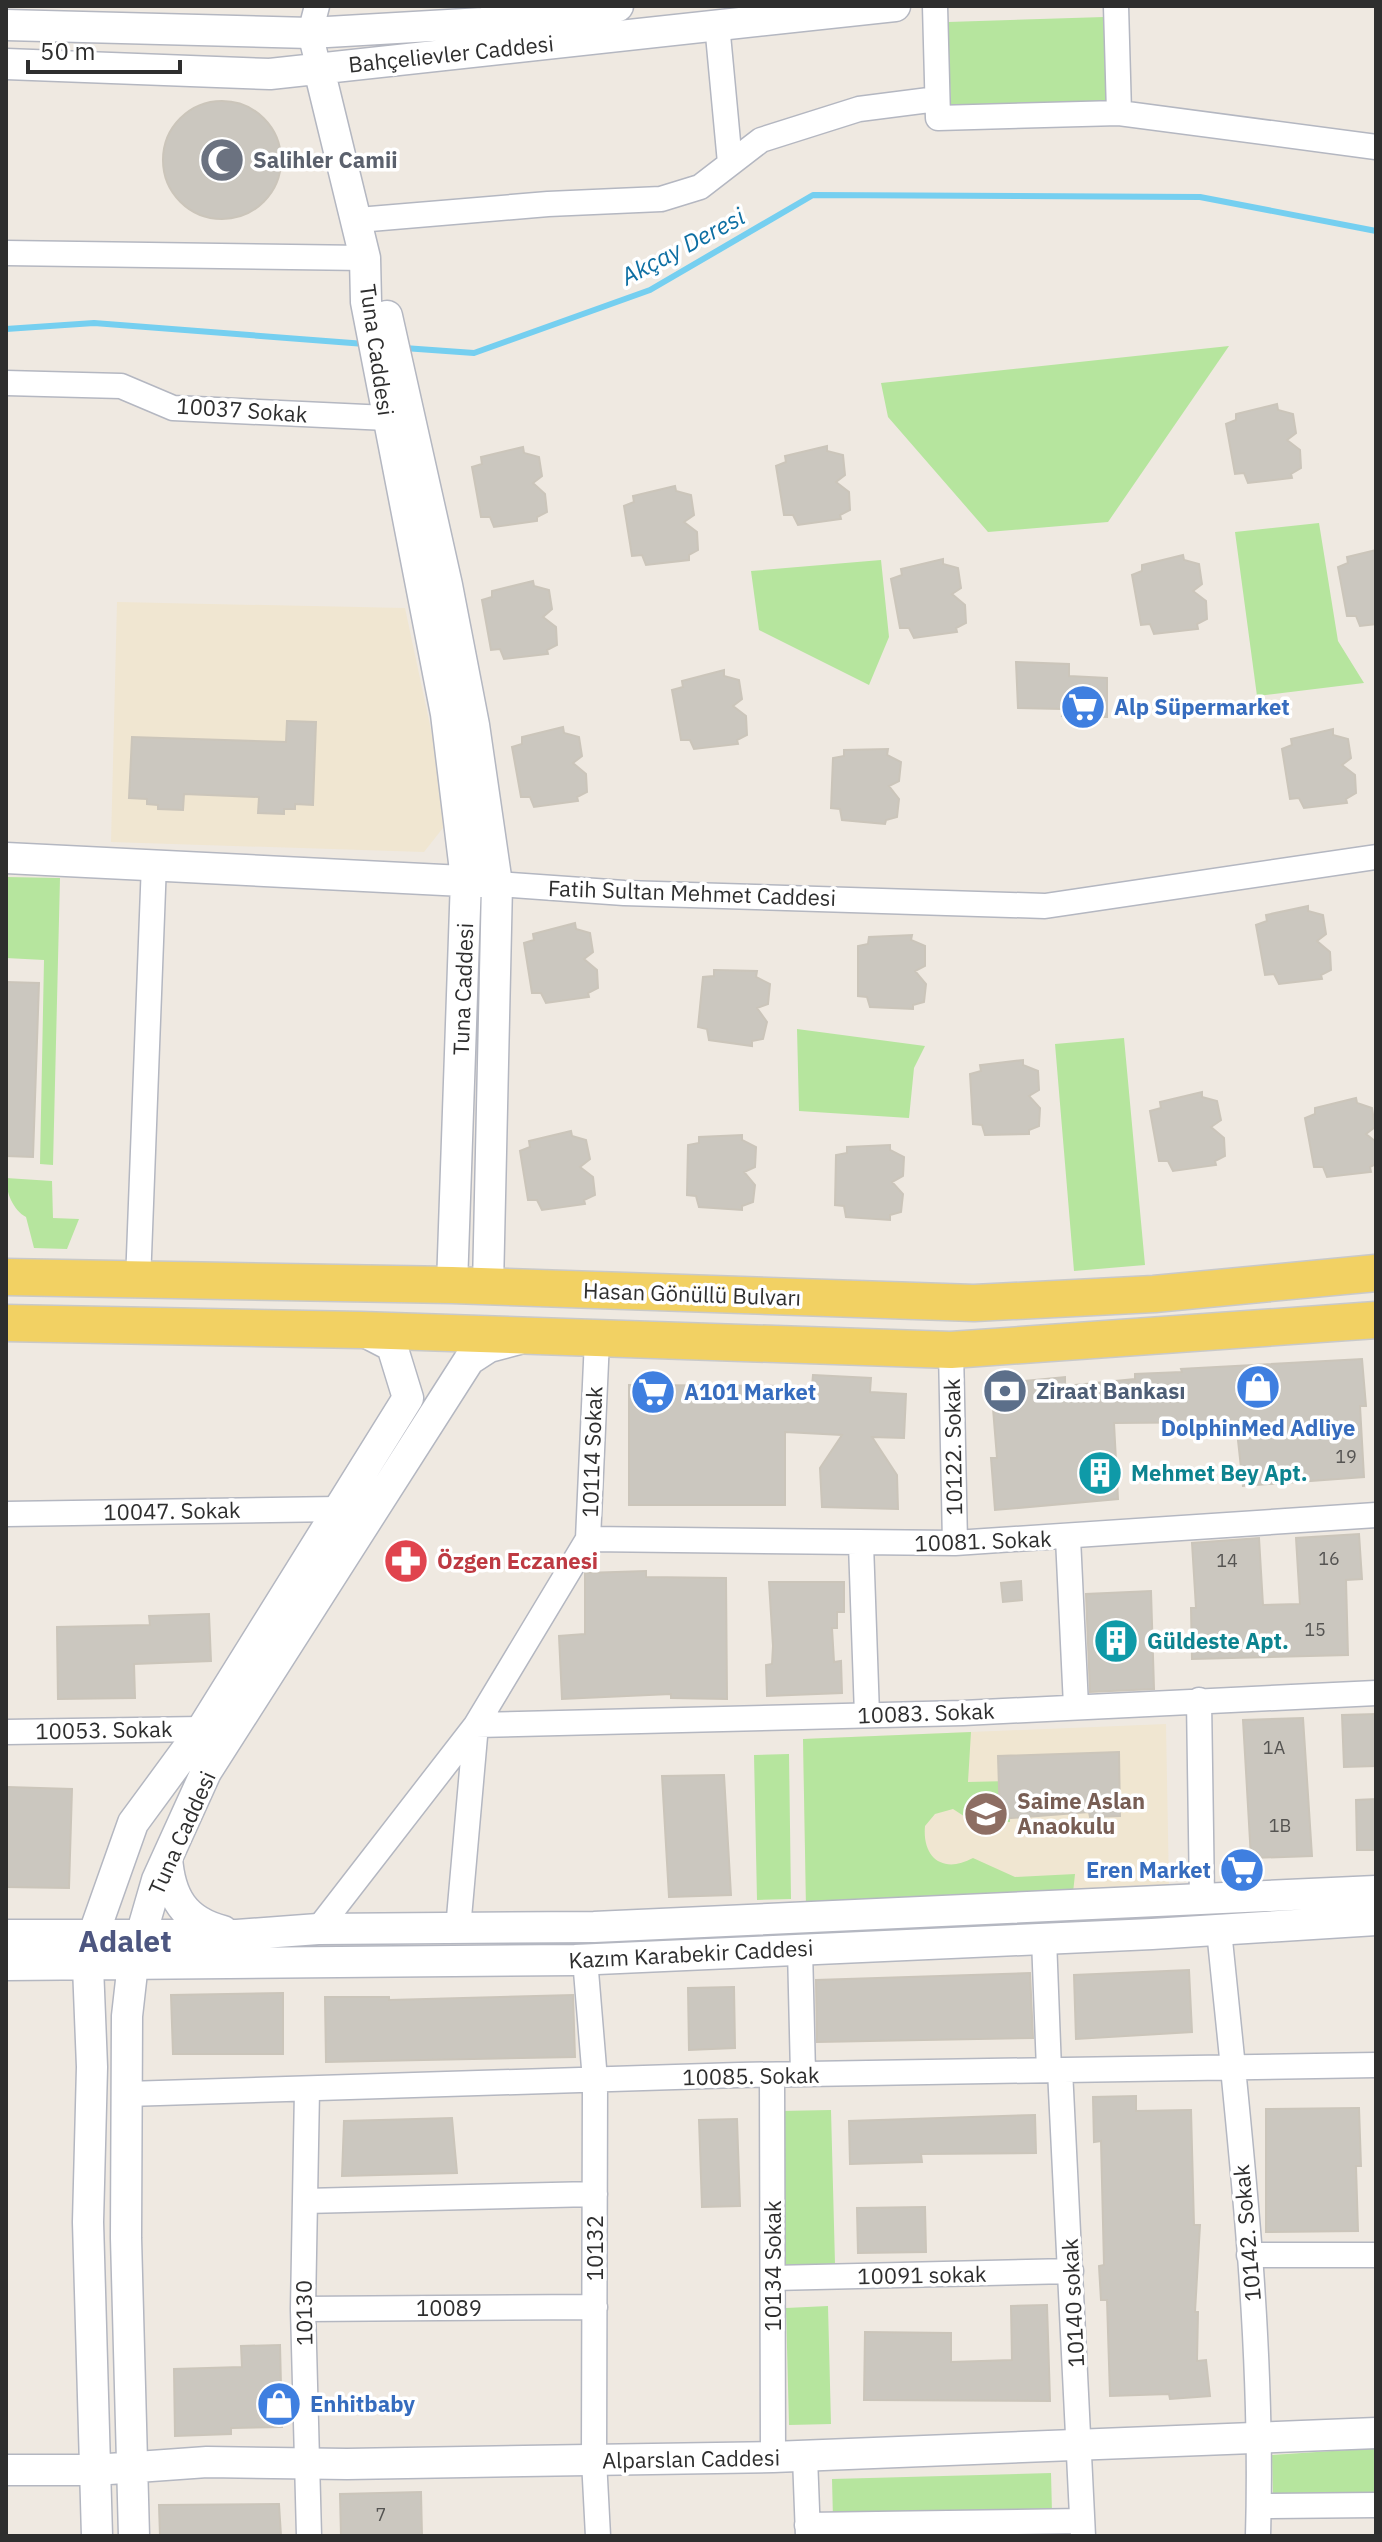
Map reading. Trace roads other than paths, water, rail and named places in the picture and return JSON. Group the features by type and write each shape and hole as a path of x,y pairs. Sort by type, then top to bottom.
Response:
{"main road":[{"name":"Hasan Gönüllü Bulvarı","path":"6,1277 138,1282 452,1285 974,1303 1154,1294 1376,1273"},
{"path":"6,1323 361,1330 951,1350 1376,1320"}],"street":[{"name":"Bahçelievler Caddesi","path":"6,25 123,18 313,20 485,15 618,6"},
{"name":"Bahçelievler Caddesi","path":"6,64 270,74 895,6"},
{"path":"935,6 938,118 1119,113 1376,147"},
{"path":"1116,6 1119,113"},
{"path":"313,20 319,69"},
{"path":"717,24 730,163"},
{"name":"Tuna Caddesi","path":"319,69 358,220 374,300 446,714 466,879 452,1285"},
{"path":"358,220 548,204 661,199 700,187 761,140 859,109 937,99"},
{"path":"6,253 365,258"},
{"name":"10037 Sokak","path":"6,383 121,386 173,408 393,409"},
{"name":"Tuna Caddesi","path":"393,409 474,725 497,884 488,1286"},
{"name":"Fatih Sultan Mehmet Caddesi","path":"6,858 466,879 497,884 653,894 1045,906 1376,857"},
{"path":"138,1282 154,863"},
{"name":"Tuna Caddesi","path":"97,2536 88,2222 92,2067 88,1966 94,1933 133,1823 202,1729 408,1398 392,1346 361,1330"},
{"name":"Tuna Caddesi","path":"134,2536 126,2238 127,2016 137,1948 167,1858 206,1772 469,1360 489,1347 526,1337"},
{"name":"10114 Sokak","path":"318,1929 476,1725 588,1539 597,1340"},
{"name":"10122. Sokak","path":"951,1350 955,1543"},
{"name":"10047. Sokak","path":"6,1514 339,1509"},
{"name":"10081. Sokak","path":"588,1539 955,1543 1068,1538 1376,1515"},
{"path":"1068,1538 1076,1706"},
{"path":"861,1544 867,1715"},
{"name":"10083. Sokak","path":"476,1725 867,1715 1376,1693"},
{"path":"1199,1700 1202,1898"},
{"name":"10114 Sokak","path":"458,1929 476,1725"},
{"name":"10053. Sokak","path":"6,1732 202,1729"},
{"path":"167,1858 169,1883 183,1910 204,1926 237,1935"},
{"name":"Kazım Karabekir Caddesi","path":"6,1965 88,1966 137,1948 237,1935 318,1929 594,1927 1376,1891"},
{"name":"Kazım Karabekir Caddesi","path":"6,1935 94,1933 137,1948 585,1959 1044,1939 1376,1920"},
{"name":"10142. Sokak","path":"1219,1930 1249,2255 1261,2436 1258,2536"},
{"name":"10140 sokak","path":"1044,1939 1071,2271 1083,2528"},
{"path":"800,1949 803,2074"},
{"name":"10132","path":"585,1959 595,2080 594,2460 598,2536"},
{"name":"10085. Sokak","path":"127,2094 803,2074 1376,2065"},
{"name":"10134 Sokak","path":"772,2075 773,2457"},
{"name":"10130","path":"307,2090 303,2309 309,2536"},
{"path":"305,2201 595,2194"},
{"path":"1249,2255 1376,2255"},
{"name":"10091 sokak","path":"773,2278 1071,2271"},
{"name":"10089","path":"303,2309 595,2307"},
{"name":"Alparslan Caddesi","path":"6,2470 95,2470 207,2462 308,2464 805,2457 1376,2433"},
{"path":"805,2457 808,2531 1083,2528"},
{"path":"1259,2506 1376,2505"}],"waterway":[{"name":"Akçay Deresi","path":"404,348 474,353 650,290 813,195 1200,197 1376,231"},
{"name":"Akçay Deresi","path":"6,329 94,323 365,344"}],"place":[{"name":"Salihler Camii","path":"222,160"},
{"name":"Alp Süpermarket","path":"1083,707"},
{"name":"DolphinMed Adliye","path":"1258,1387"},
{"name":"Ziraat Bankası","path":"1005,1391"},
{"name":"A101 Market","path":"653,1392"},
{"name":"Mehmet Bey Apt.","path":"1100,1473"},
{"name":"Özgen Eczanesi","path":"406,1561"},
{"name":"Güldeste Apt.","path":"1116,1641"},
{"name":"Saime Aslan Anaokulu","path":"986,1814"},
{"name":"Eren Market","path":"1242,1870"},
{"name":"Enhitbaby","path":"279,2404"}],"district":[{"name":"Adalet","path":"125,1942"}]}
